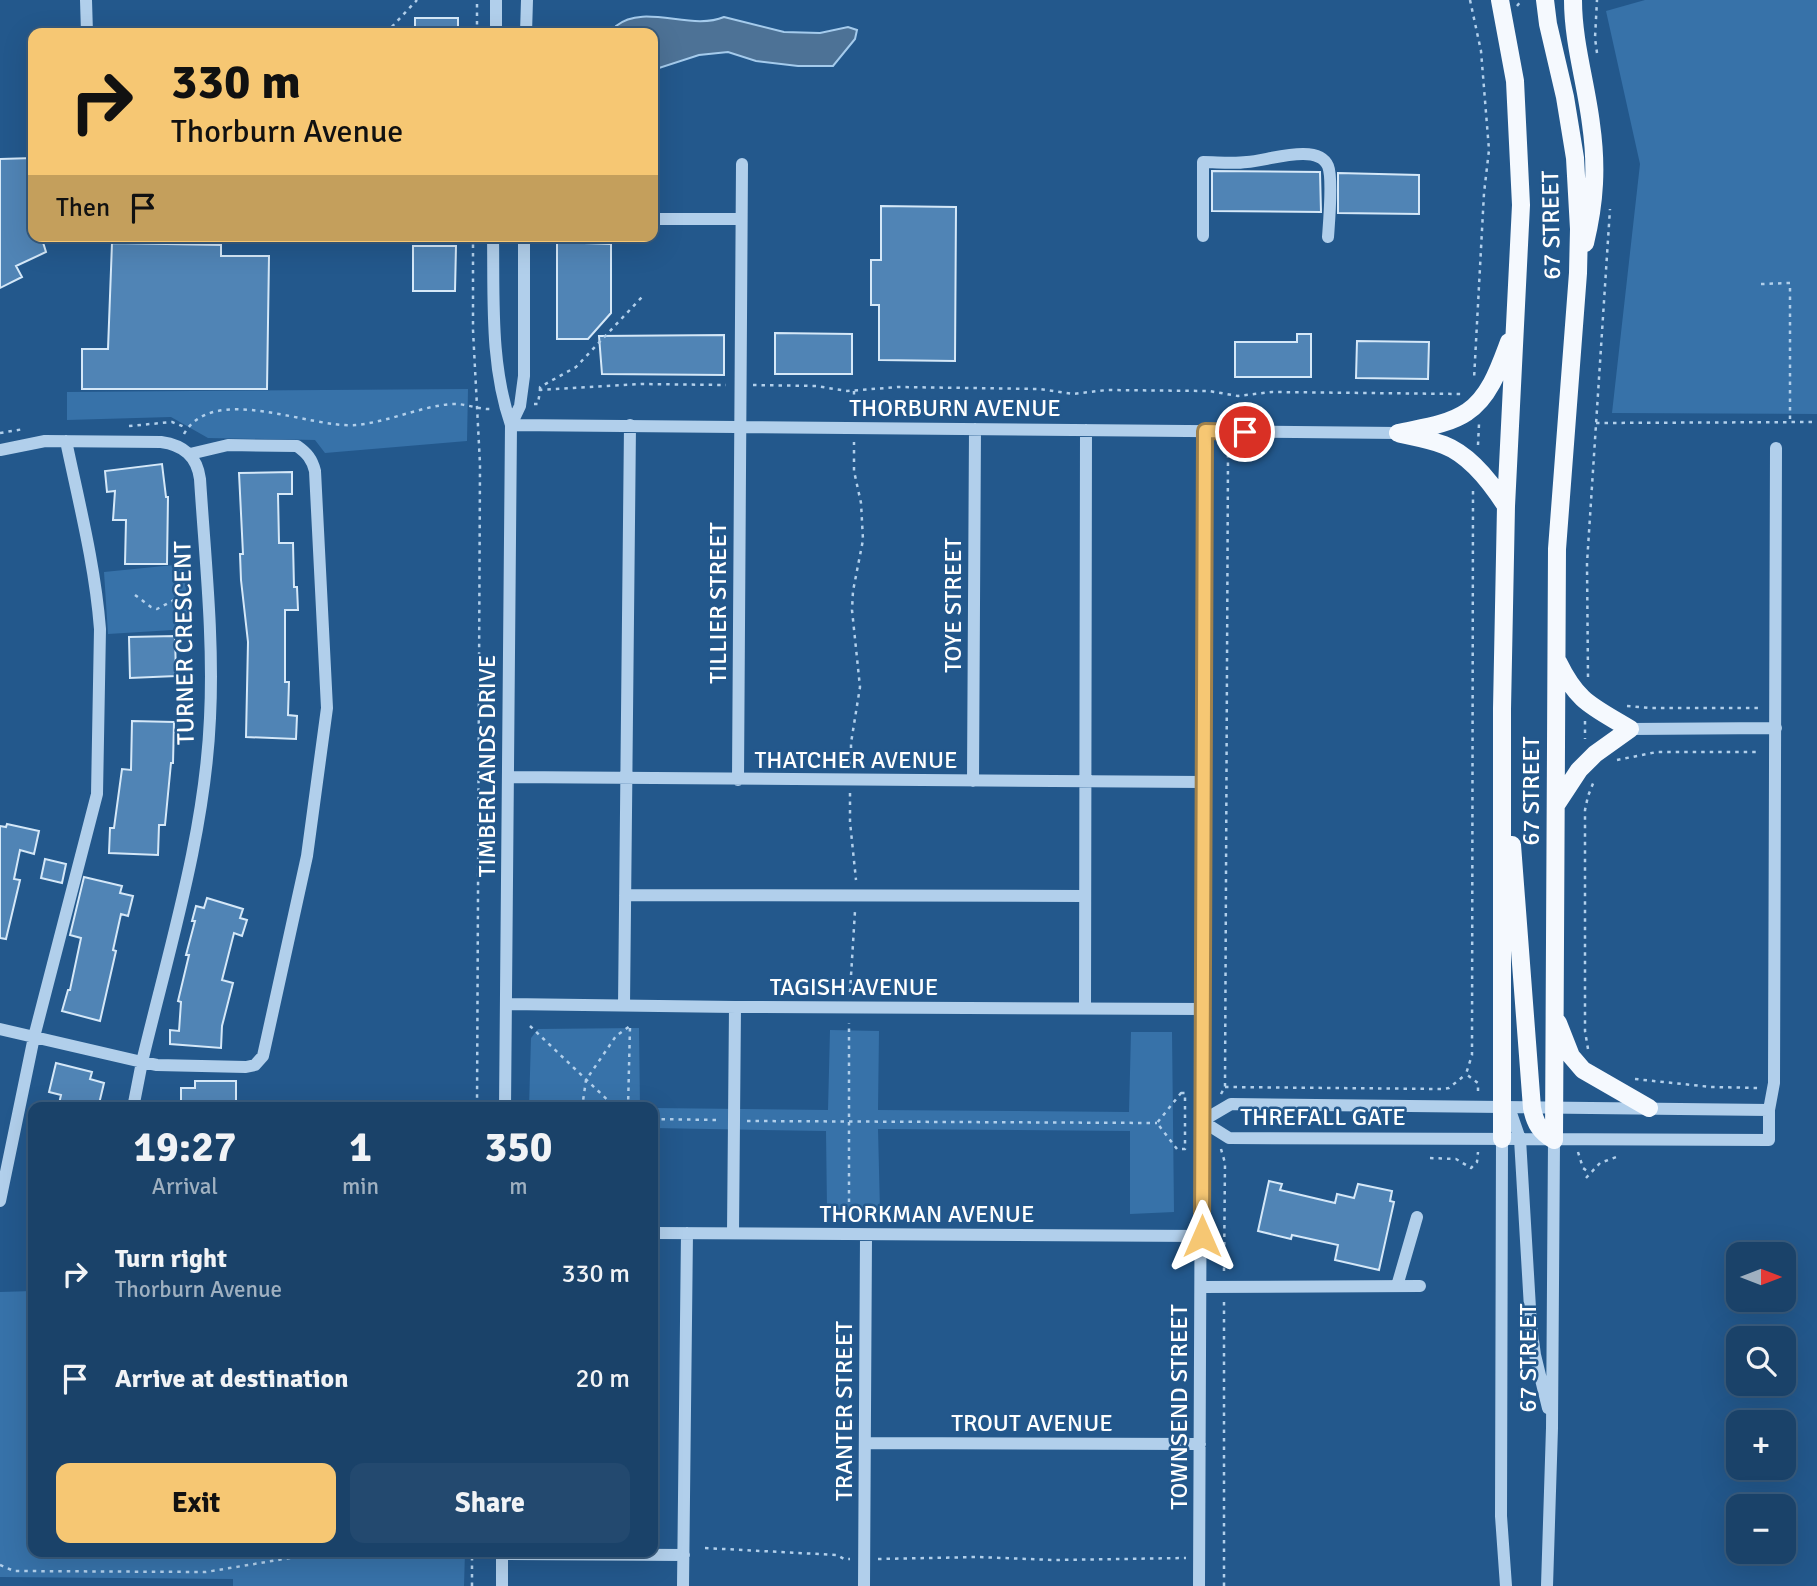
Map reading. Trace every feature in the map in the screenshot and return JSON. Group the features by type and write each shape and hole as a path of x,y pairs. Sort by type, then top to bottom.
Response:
{"main road":[{"name":"67 STREET","path":"1500,0 1516,81 1521,205 1506,506 1502,709 1502,1139"},
{"name":"67 STREET","path":"1545,0 1575,158 1579,229 1558,536 1555,656 1554,1140"},
{"path":"1573,0 1575,30 1591,124 1595,172 1594,208 1578,273"},
{"path":"1398,433 1441,423 1468,412 1490,387 1516,322"},
{"path":"1398,433 1446,446 1468,461 1492,484 1506,506"},
{"path":"1555,656 1569,685 1578,696 1593,709 1630,729 1595,754 1579,770 1556,805"},
{"path":"1502,709 1532,1108 1534,1119 1542,1132 1554,1140"},
{"path":"1554,1015 1571,1056 1583,1070 1648,1108"}],"street":[{"path":"86,0 87,28"},
{"path":"496,0 496,28"},
{"path":"526,28 527,0"},
{"path":"1203,236 1203,162 1246,162 1315,154 1324,159 1330,169 1328,237"},
{"name":"TILLIER STREET","path":"738,780 742,164"},
{"path":"658,219 741,219"},
{"name":"TIMBERLANDS DRIVE","path":"493,242 498,381 511,425 505,1102"},
{"name":"TIMBERLANDS DRIVE","path":"511,425 520,406 524,376 524,242"},
{"name":"THORBURN AVENUE","path":"511,425 1398,433"},
{"path":"624,1006 630,425"},
{"name":"TOYE STREET","path":"973,781 975,429"},
{"path":"1086,430 1086,1009"},
{"name":"TOWNSEND STREET","path":"1199,1586 1205,431"},
{"path":"0,1201 34,1037 97,794 98,605 66,440"},
{"path":"0,450 23,444 66,440 161,442 178,446 190,454 228,445 297,446 307,452 315,471 327,708 307,856 263,1056 255,1065 157,1065 0,1029"},
{"path":"1769,1110 1774,1083 1776,448"},
{"name":"TURNER CRESCENT","path":"134,1102 189,864 206,765 211,684 207,587 200,479 198,467 190,454"},
{"path":"1630,729 1776,728"},
{"name":"THATCHER AVENUE","path":"508,777 1203,782"},
{"path":"625,895 1086,896"},
{"name":"TAGISH AVENUE","path":"506,1004 1203,1009"},
{"path":"733,1233 735,1007"},
{"name":"THREFALL GATE","path":"1231,1104 1532,1108 1769,1110 1769,1140 1229,1138 1202,1121 1231,1104"},
{"path":"1502,1107 1513,1116 1520,1139 1531,1325 1552,1429"},
{"name":"67 STREET","path":"1502,1139 1501,1516 1506,1586"},
{"name":"67 STREET","path":"1547,1586 1552,1429 1554,1140"},
{"path":"1397,1286 1417,1217"},
{"name":"THORKMAN AVENUE","path":"658,1233 1202,1236"},
{"path":"683,1586 687,1233"},
{"name":"TRANTER STREET","path":"864,1586 866,1236"},
{"path":"1201,1287 1420,1286"},
{"name":"TROUT AVENUE","path":"864,1443 1200,1444"},
{"path":"658,1555 684,1555"},
{"path":"502,1557 502,1586"}],"path":[{"path":"391,28 417,0"},
{"path":"477,0 477,28"},
{"path":"1469,0 1481,51 1489,150 1484,193 1474,381 1470,387"},
{"path":"1597,0 1595,38 1599,65"},
{"path":"1473,14 1483,13"},
{"path":"1592,685 1587,677 1587,563 1610,203"},
{"path":"473,242 472,330 480,464 477,1102"},
{"path":"1761,284 1790,284 1790,422"},
{"path":"538,404 540,387 576,367 642,297"},
{"path":"540,390 641,384 816,386 853,391 898,387 1040,389 1073,394 1107,390 1209,391 1238,396 1272,391 1461,394 1466,391"},
{"path":"853,391 853,417"},
{"path":"1461,394 1466,401"},
{"path":"178,446 187,428 197,418 213,411 266,412 334,425 356,425 449,404 490,409"},
{"path":"1478,447 1479,420"},
{"path":"1596,423 1817,422"},
{"path":"850,997 856,895 850,822 850,743 860,687 853,601 863,540 861,503 854,471 854,439"},
{"path":"1221,1093 1225,1087 1228,455"},
{"path":"1225,1087 1442,1088 1456,1083 1466,1074 1472,1055 1474,495 1470,483"},
{"path":"135,595 157,609 190,590 207,587"},
{"path":"1620,705 1649,708 1767,708"},
{"path":"1587,718 1587,744"},
{"path":"1615,761 1657,752 1768,752"},
{"path":"1593,1056 1585,1040 1586,810 1588,796 1598,775"},
{"path":"849,1016 849,1223"},
{"path":"530,1026 610,1102"},
{"path":"583,1102 586,1080 616,1036 630,1026 628,1102"},
{"path":"1466,1074 1475,1081"},
{"path":"1629,1077 1711,1087 1764,1089"},
{"path":"1181,1093 1185,1093 1185,1149 1177,1149 1157,1123 1181,1093"},
{"path":"658,1119 1157,1123"},
{"path":"1221,1154 1225,1163 1224,1586"},
{"path":"1586,1178 1600,1163 1619,1156"},
{"path":"1430,1158 1456,1159 1471,1168 1478,1162"},
{"path":"1583,1168 1590,1173"},
{"path":"705,1548 837,1555 844,1559 855,1559"},
{"path":"0,1565 14,1571 206,1572 296,1557"},
{"path":"472,1557 472,1586"},
{"path":"871,1560 977,1557 1054,1560 1189,1558"}],"shaded area":[{"path":"1645,0 1817,0 1817,414 1612,413 1640,164 1606,11"},
{"path":"640,17 711,20 724,17 784,32 820,33 848,27 857,30 855,39 833,66 798,66 756,61 728,52 699,55 658,68 658,28 616,28 627,20"},
{"path":"468,389 467,441 325,453 315,440 208,438 171,417 67,420 67,392"},
{"path":"184,564 189,629 108,634 104,572"},
{"path":"639,1028 640,1102 529,1102 531,1038 538,1029"},
{"path":"830,1030 879,1031 878,1110 1129,1112 1131,1032 1172,1032 1174,1212 1130,1214 1130,1131 878,1129 880,1211 827,1209 826,1131 658,1128 658,1108 828,1110"},
{"path":"28,1291 28,1557 465,1557 464,1586 233,1586 233,1579 0,1577 0,1292"}],"building":[{"path":"415,18 458,18 458,28 415,28"},
{"path":"28,158 28,242 43,242 46,252 16,266 22,277 0,288 0,159"},
{"path":"1212,171 1320,172 1321,212 1212,211"},
{"path":"1338,173 1419,175 1419,214 1338,213"},
{"path":"881,206 956,207 955,361 879,360 879,305 871,305 871,260 881,260"},
{"path":"557,242 611,244 611,313 588,339 557,339"},
{"path":"112,243 221,245 221,256 269,256 267,389 82,389 82,349 108,349"},
{"path":"413,246 456,246 455,291 413,291"},
{"path":"775,333 852,334 852,374 775,374"},
{"path":"1297,334 1311,334 1311,377 1235,377 1235,342 1297,342"},
{"path":"724,335 724,375 602,374 599,336"},
{"path":"1357,341 1429,342 1428,379 1356,378"},
{"path":"162,464 168,497 167,564 125,564 126,520 113,520 115,491 107,492 105,471"},
{"path":"292,472 292,494 278,494 279,543 293,543 294,587 297,587 298,610 285,610 285,682 289,682 288,715 297,716 296,739 246,737 248,642 241,580 240,554 243,554 239,473"},
{"path":"175,636 176,676 130,678 129,637"},
{"path":"132,721 174,722 173,763 165,825 159,825 158,855 109,853 110,828 114,828 122,769 131,770"},
{"path":"7,824 39,831 34,854 20,850 14,879 20,880 6,939 0,938 0,826 6,827"},
{"path":"45,859 66,864 62,883 41,878"},
{"path":"84,877 122,886 120,893 133,896 128,916 121,914 113,950 116,951 100,1021 62,1011 70,990 81,938 70,935"},
{"path":"207,898 243,909 240,918 247,920 242,936 234,933 222,980 233,983 222,1026 221,1048 170,1044 170,1030 179,1031 181,1002 178,1001 195,921 192,921 196,906 204,908"},
{"path":"56,1063 92,1072 90,1079 104,1083 99,1102 59,1102 61,1095 49,1092"},
{"path":"195,1081 236,1081 236,1102 181,1102 181,1088 195,1088"},
{"path":"1269,1181 1282,1184 1280,1190 1335,1203 1337,1194 1354,1198 1358,1184 1392,1191 1390,1201 1394,1202 1379,1270 1335,1260 1338,1245 1292,1235 1291,1239 1258,1231"}],"route":[{"path":"1202,1236 1205,431 1245,432"}]}
